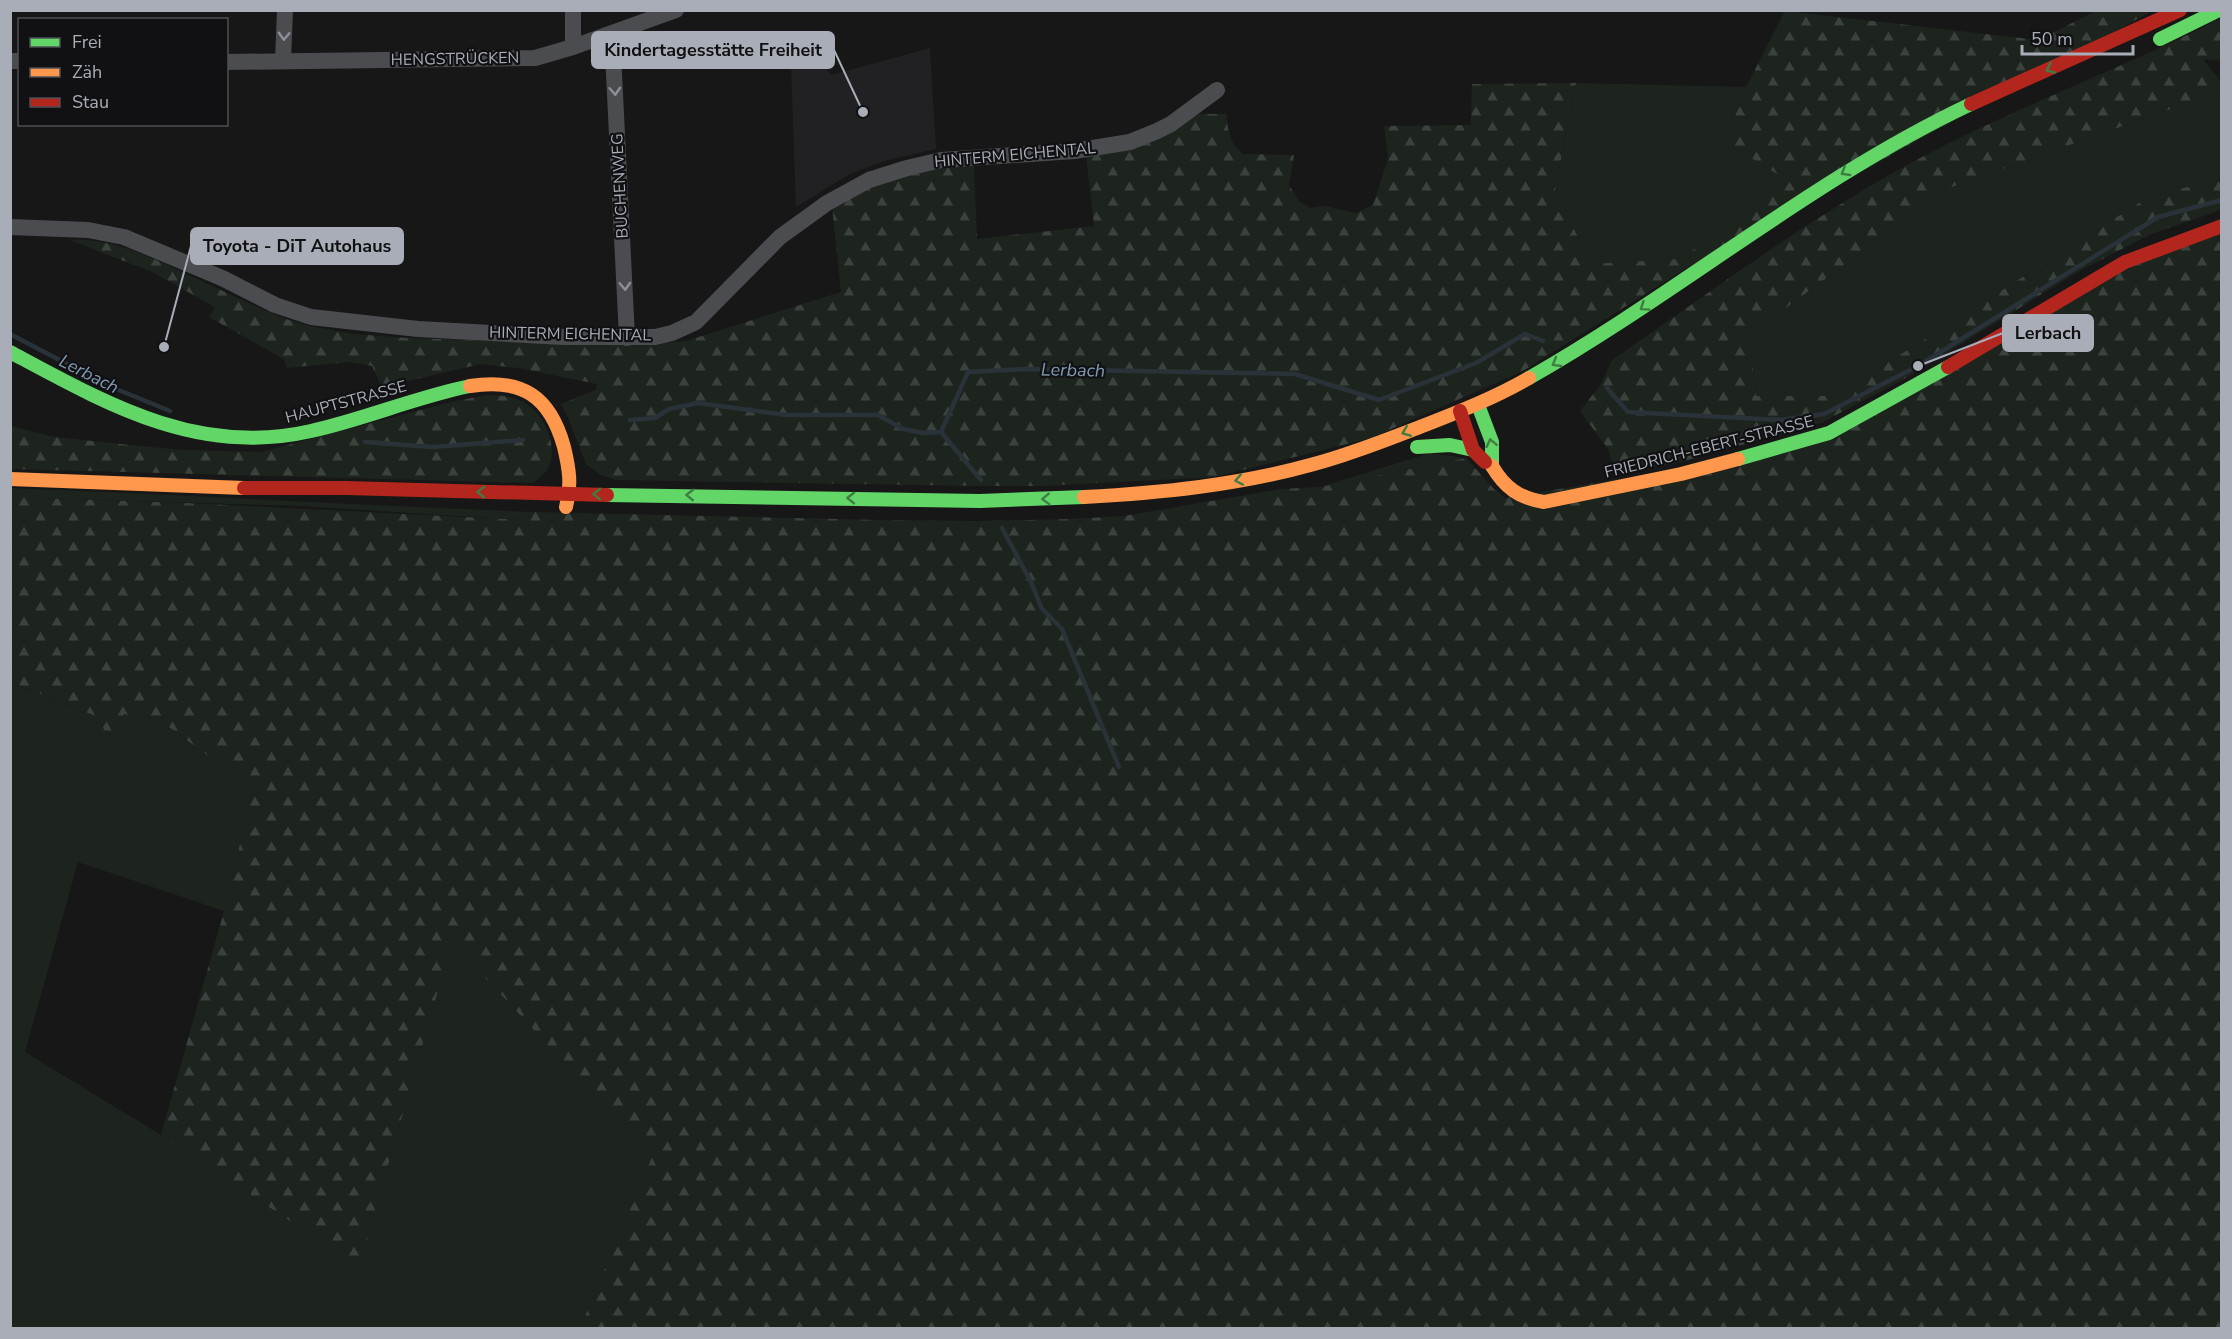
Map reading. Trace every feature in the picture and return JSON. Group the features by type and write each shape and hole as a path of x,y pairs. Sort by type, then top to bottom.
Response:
{"main road":[{"path":"10,479 238,488 263,494 346,501 566,498 980,501 1044,500 1157,492 1218,484 1297,469 1376,444 1478,405 1529,379 1584,347 1790,207 1896,142 1996,93 2180,10"},
{"path":"2145,46 2219,10"},
{"name":"FRIEDRICH-EBERT-STRASSE","path":"1473,450 1481,460 1492,466 1501,481 1514,494 1523,499 1544,502 1681,474 1809,440 1839,428 1915,387 2125,262 2222,226"},
{"name":"HAUPTSTRASSE","path":"10,352 94,397 141,418 193,433 233,438 256,439 286,436 448,391 483,384 508,386 531,393 545,403 556,421 572,474 566,498"},
{"path":"1478,405 1490,417 1494,456 1492,466"},
{"path":"1460,411 1473,450"},
{"path":"1473,450 1450,445 1412,448 1490,417"},
{"path":"1169,504 1301,480 1368,461"},
{"path":"566,498 875,513"}],"street":[{"path":"284,61 285,10"},
{"path":"573,10 573,47"},
{"name":"HENGSTRÜCKEN","path":"228,62 536,58 676,10"},
{"name":"BUCHENWEG","path":"612,33 627,338"},
{"name":"HINTERM EICHENTAL","path":"10,227 88,230 124,237 222,278 275,305 311,317 418,329 627,338 664,336 693,324 780,237 827,203 869,180 941,160 1074,151 1130,142 1171,124 1217,90"}],"shaded area":[{"path":"930,48 936,149 888,160 850,174 796,207 791,66 821,63 831,75"}],"green space":[{"path":"1785,11 2038,40 2096,11 2152,11 1685,269 1523,371 1371,438 1215,477 1041,486 616,480 601,475 586,464 561,404 596,390 597,384 518,368 481,364 382,387 372,366 349,362 287,368 284,359 209,317 215,307 152,272 70,240 116,245 160,262 286,319 309,326 354,334 408,338 631,345 686,341 841,292 832,206 854,193 919,170 974,163 977,239 1094,226 1086,154 1194,114 1227,114 1230,136 1235,146 1243,154 1294,155 1289,185 1299,201 1310,208 1325,206 1356,213 1373,205 1388,159 1384,126 1471,125 1472,84 1576,83 1555,190 1591,264 1680,259 1790,182 1725,142 1746,87"},
{"path":"2221,18 2221,61 2203,59 2221,82 2221,91 1949,188 1749,335 1756,396 1835,396 2150,196 2221,179 2221,210 2151,234 2081,270 1906,378 1821,423 1677,463 1616,475 1608,449 1580,411 1601,384 1612,360 1765,254 1843,202 1883,179 1961,137"},
{"path":"1576,83 1746,87 1725,142 1791,182 1680,259 1591,265 1555,190"},
{"path":"2221,91 2221,179 2150,196 1835,396 1756,396 1749,335 1949,188"},
{"path":"2221,233 2221,1328 580,1328 652,1157 452,942 359,1267 161,1135 224,911 253,789 169,727 124,714 117,739 107,736 98,717 11,682 10,497 186,503 523,520 532,512 878,520 1070,519 1124,516 1281,489 1320,487 1466,458 1494,489 1506,498 1812,446 2127,268"},
{"path":"486,395 505,396 523,402 538,414 544,423 551,442 551,461 547,470 533,483 11,469 10,426 55,437 130,445 183,450 261,452 451,402"},
{"path":"1430,453 1466,458 1320,487"},
{"path":"10,488 532,512 523,520 299,506 11,497"},
{"path":"10,682 98,717 107,735 116,739 124,714 169,727 253,789 224,911 78,862 25,1052 161,1135 359,1267 452,942 652,1157 580,1328 11,1328"}],"waterway":[{"name":"Lerbach","path":"1607,388 1628,412 1781,420 1824,414 1918,366 2158,217 2222,200"},
{"name":"Lerbach","path":"10,334 109,386 170,411"},
{"name":"Lerbach","path":"630,420 655,418 669,409 698,403 786,415 878,415 903,429 923,433 941,432 968,372 1026,369 1295,374 1379,400 1476,363 1525,334 1543,341"},
{"path":"941,432 981,480"},
{"name":"Lerbach","path":"365,442 433,447 523,440"},
{"path":"1002,528 1031,582 1042,609 1062,629 1119,767"}],"traffic: fast":[{"path":"2160,39 2219,10"},
{"path":"1529,378 1585,345 1857,166 1913,133 1971,104"},
{"path":"10,352 82,390 154,421 192,431 230,437 270,437 311,431 470,386"},
{"path":"1738,459 1829,433 1948,367"},
{"path":"1478,405 1492,442 1492,466"},
{"path":"1417,447 1450,445 1473,450"},
{"path":"607,495 980,501 1084,497"}],"traffic: slow":[{"path":"1084,497 1229,483 1314,464 1370,446 1452,414 1491,398 1529,378"},
{"path":"470,386 488,384 519,388 542,403 551,415 564,447 569,477 566,507"},
{"path":"1492,466 1513,491 1527,498 1544,502 1681,474 1738,459"},
{"path":"10,479 244,488"}],"traffic: jam":[{"path":"1971,104 2180,10"},
{"path":"1948,367 2125,262 2222,226"},
{"path":"1460,411 1473,450 1485,462"},
{"path":"244,488 346,488 607,495"}],"place":[{"name":"Kindertagesstätte Freiheit","path":"863,112"},
{"name":"Toyota - DiT Autohaus","path":"164,347"},
{"name":"Lerbach","path":"1918,366"}]}
